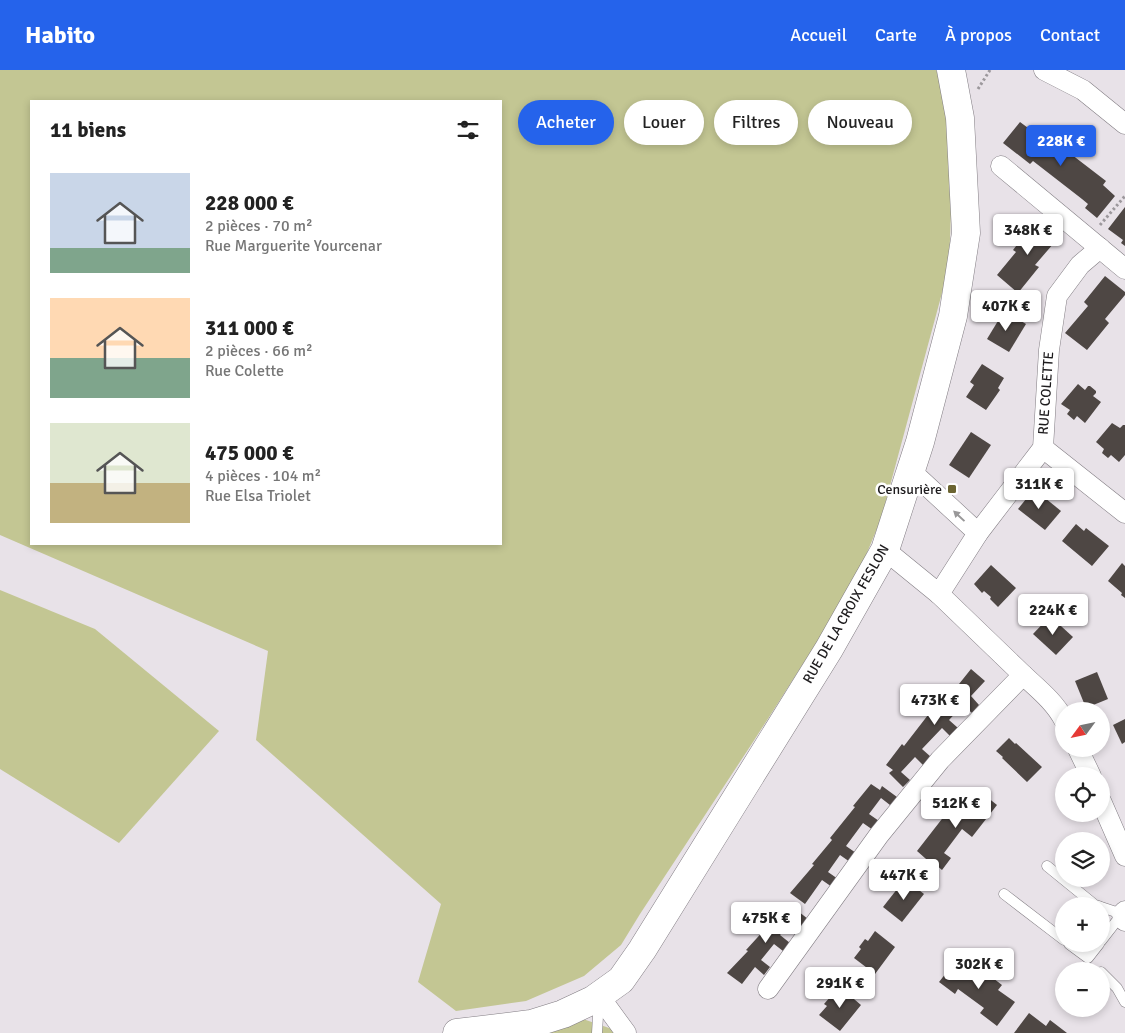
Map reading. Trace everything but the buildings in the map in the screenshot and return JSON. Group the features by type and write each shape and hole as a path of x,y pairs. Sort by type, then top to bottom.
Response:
{"street":[{"name":"RUE DE LA CROIX FESLON","path":"456,1033 531,1024 563,1014 593,1000 621,980 642,950 828,649 885,550 920,442 953,316 966,233 960,118 951,70"},
{"name":"RUE DE LA CROIX FESLON","path":"960,118 964,87 971,70"},
{"path":"1044,70 1083,90 1125,124"},
{"path":"1068,70 1083,90"},
{"path":"1001,166 1125,269"},
{"name":"RUE COLETTE","path":"939,594 978,534 1043,448 1049,350 1056,296 1094,244"},
{"path":"1043,448 1125,513"},
{"path":"911,470 978,534"},
{"path":"885,550 939,594 1042,691 1055,707"},
{"path":"768,989 879,835 940,760 1023,675"},
{"path":"1110,821 1125,856"},
{"path":"599,996 626,1033"}],"lane":[{"path":"1047,866 1085,897"},
{"path":"1004,894 1055,933"},
{"path":"1110,910 1124,915 1110,931"},
{"path":"1080,952 1092,962"},
{"path":"1088,958 1092,952"},
{"path":"1110,981 1117,988 1125,1002"},
{"path":"597,1033 599,996"}],"path":[{"path":"1094,244 1125,196"}],"green space":[{"path":"0,70 936,70 946,91 952,183 949,267 881,519 854,584 621,945 584,976 526,1001 456,1011 418,982 441,904 256,740 268,651 0,535"},
{"path":"0,590 95,629 219,731 119,843 0,769"},
{"path":"583,1019 612,1029 616,1033 546,1033"}],"place":[{"name":"Censurière","path":"952,489"}]}
